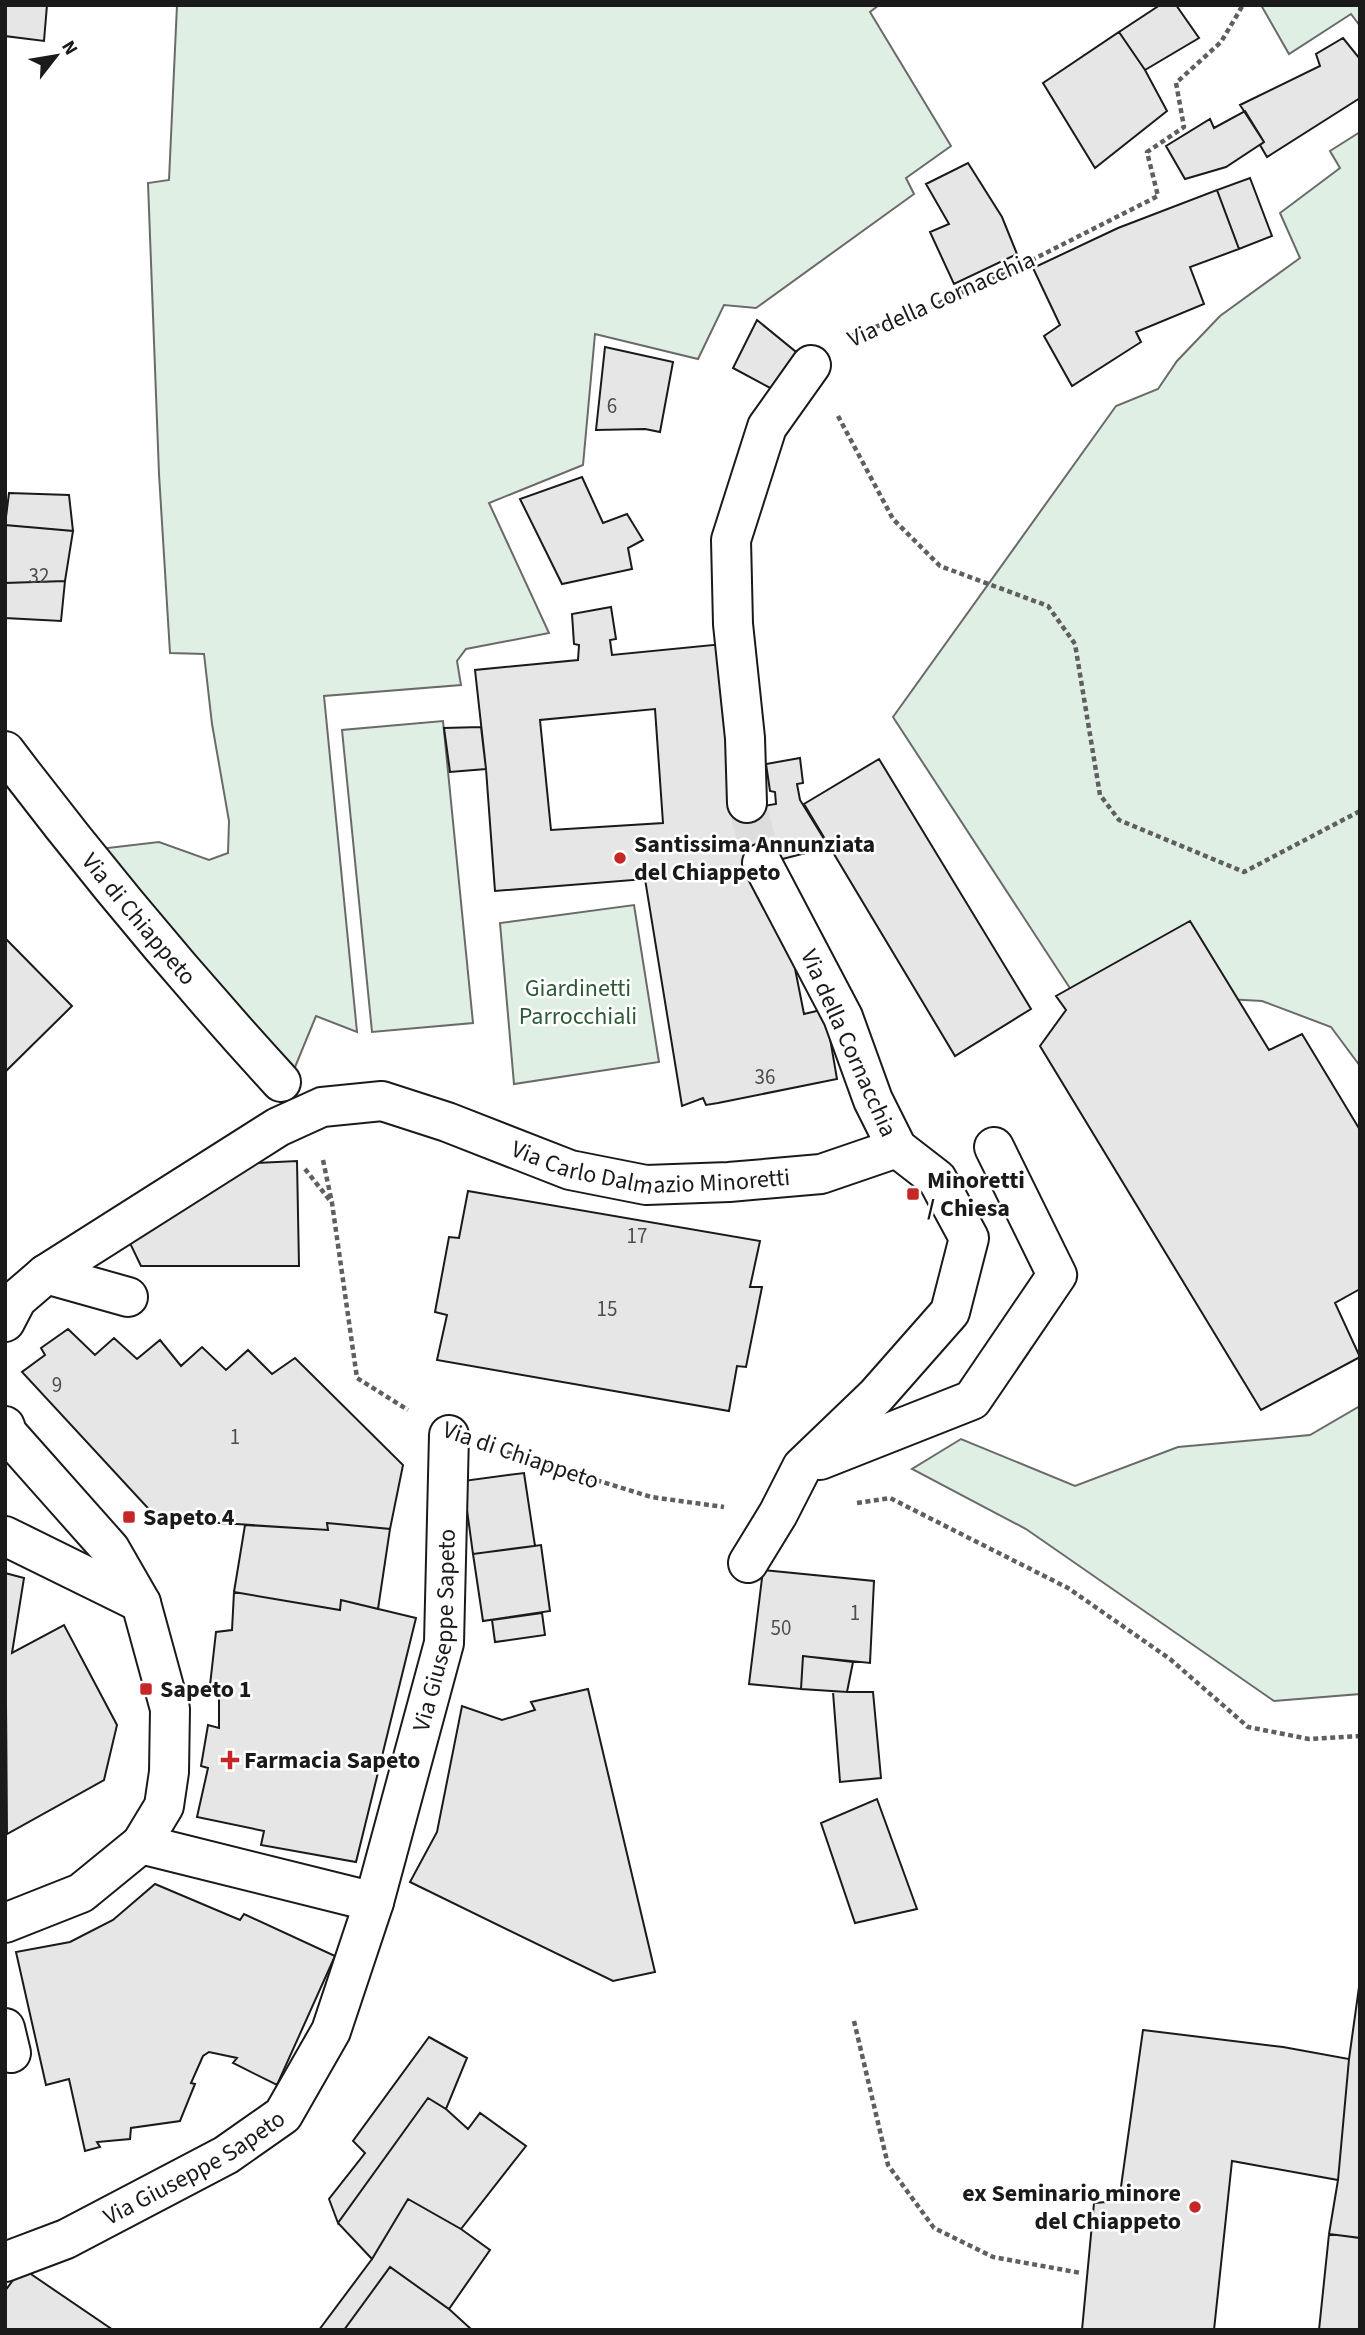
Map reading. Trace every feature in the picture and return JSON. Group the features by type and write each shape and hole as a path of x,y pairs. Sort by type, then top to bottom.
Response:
{"street":[{"path":"747,803 745,738 733,624 731,540 767,427 811,365"},
{"name":"Via di Chiappeto","path":"5,751 56,819 195,989 281,1082"},
{"name":"Via della Cornacchia","path":"762,863 843,1017 873,1100 897,1148"},
{"name":"Via Carlo Dalmazio Minoretti","path":"5,1322 17,1298 46,1274 278,1126 322,1107 383,1101 447,1122 570,1170 646,1185 729,1182 821,1174 897,1148"},
{"path":"802,1467 972,1400 1057,1275 994,1147"},
{"path":"748,1563 778,1514 802,1467 876,1396 950,1312 969,1238 937,1179 897,1148"},
{"path":"46,1274 128,1297"},
{"path":"5,1426 7,1433 110,1549 141,1603 170,1709 169,1772 164,1806 141,1844 81,1893 5,1923"},
{"name":"Via Giuseppe Sapeto","path":"5,2262 66,2239 226,2155 283,2115 331,2031 373,1902 443,1643 449,1435"},
{"path":"5,1536 141,1603"},
{"path":"141,1844 373,1902"}],"path":[{"name":"Via della Cornacchia","path":"811,365 845,338 935,304 1158,197 1147,152 1184,127 1176,83 1221,42 1243,5"},
{"path":"811,365 892,519 940,566 1048,606 1075,644 1100,795 1119,820 1244,872 1360,811"},
{"name":"Via di Chiappeto","path":"320,1153 331,1193 357,1378 449,1435 651,1497 778,1514"},
{"path":"853,1504 890,1498 1068,1588 1170,1659 1248,1727 1309,1739 1360,1736"},
{"path":"854,2021 888,2165 934,2228 993,2258 1081,2273"}],"green space":[{"path":"177,5 879,5 870,12 951,146 906,178 914,194 756,308 724,305 698,359 595,334 583,465 489,503 549,633 466,649 457,661 461,685 324,696 357,1032 316,1016 293,1072 99,849 159,842 209,860 228,853 229,821 212,724 204,654 170,653 159,474 148,183 169,180"},
{"path":"1261,5 1360,5 1360,26 1351,14 1289,54"},
{"path":"1360,132 1360,1066 1331,1027 1262,1001 1172,996 1109,1048 893,717 1116,406 1158,389 1177,361 1220,316 1300,258 1280,213 1340,168 1330,151"},
{"path":"443,721 473,1023 372,1032 342,730"},
{"name":"Giardinetti Parrocchiali","path":"634,905 659,1062 514,1084 500,923"},
{"path":"1360,1406 1360,1694 1274,1701 1026,1529 912,1469 961,1439 1075,1486 1178,1447 1310,1435"}],"building":[{"path":"5,5 47,5 44,41 5,36"},
{"path":"1160,5 1176,5 1199,38 1145,70 1119,32"},
{"path":"1119,32 1145,70 1167,111 1095,168 1043,83"},
{"path":"1343,38 1360,59 1360,98 1267,157 1260,145 1264,142 1240,105 1320,66 1316,54"},
{"path":"1245,111 1264,142 1226,167 1185,179 1166,146 1210,119 1214,128"},
{"path":"968,163 1002,217 1017,254 954,284 930,232 949,224 926,184"},
{"path":"1250,178 1272,236 1239,249 1217,190"},
{"path":"1217,190 1239,249 1190,267 1204,304 1136,332 1141,342 1072,386 1044,336 1060,325 1033,268 1118,228"},
{"path":"757,320 801,356 774,390 733,368"},
{"path":"605,347 673,362 660,432 645,429 596,430"},
{"path":"582,477 603,523 627,514 643,540 628,548 632,569 562,584 520,499"},
{"path":"9,493 69,495 73,531 5,525"},
{"path":"5,525 73,531 65,581 5,583"},
{"path":"65,581 61,621 5,618 5,583"},
{"name":"Santissima Annunziata del Chiappeto","path":"611,607 616,639 610,640 612,655 723,644 740,850 755,866 785,918 804,1014 825,1009 837,1079 706,1105 703,1098 682,1106 645,879 495,891 475,670 578,660 579,645 574,644 572,614","holes":["655,709 663,823 551,830 540,720"]},
{"path":"481,727 486,769 450,772 444,728"},
{"path":"800,758 803,783 797,784 800,800 829,847 755,866 738,840 737,810 776,804 775,792 770,791 766,764"},
{"path":"879,759 1031,1009 955,1056 804,804"},
{"path":"1190,921 1269,1050 1302,1034 1360,1130 1360,1289 1335,1303 1360,1357 1261,1410 1040,1046 1066,1010 1056,996"},
{"path":"5,938 72,1006 5,1072"},
{"path":"297,1161 299,1266 141,1266 126,1235 256,1163"},
{"path":"468,1191 760,1241 750,1287 762,1287 746,1367 737,1366 729,1411 437,1360 447,1315 435,1312 449,1237 459,1238"},
{"path":"68,1329 95,1355 114,1338 137,1359 160,1340 181,1366 202,1347 226,1370 248,1350 272,1374 295,1358 403,1465 390,1529 327,1523 328,1530 158,1519 22,1372 45,1355 41,1348"},
{"path":"524,1473 535,1546 473,1554 463,1481"},
{"path":"327,1523 390,1529 378,1609 341,1600 340,1610 234,1592 245,1525 328,1530"},
{"path":"541,1545 550,1611 483,1621 473,1554"},
{"path":"763,1570 874,1581 870,1663 803,1656 801,1689 749,1684"},
{"path":"5,1573 24,1578 12,1653 64,1625 117,1725 104,1780 7,1834"},
{"path":"234,1592 340,1610 341,1600 416,1618 356,1862 261,1845 264,1831 197,1817 208,1768 201,1766 208,1725 219,1728 219,1695 209,1694 216,1632 232,1630"},
{"path":"542,1613 545,1635 495,1642 492,1620"},
{"path":"803,1656 853,1662 847,1692 801,1689"},
{"path":"588,1689 655,1972 613,1981 410,1882 437,1832 462,1706 502,1720 535,1710 531,1702"},
{"path":"833,1692 873,1692 881,1778 840,1782"},
{"path":"877,1799 917,1909 855,1923 821,1823"},
{"path":"155,1884 240,1920 244,1914 335,1956 277,2085 233,2063 237,2058 209,2052 203,2056 191,2083 195,2084 180,2121 131,2128 130,2139 97,2142 100,2147 85,2151 69,2079 46,2085 16,1952 70,1942 113,1920"},
{"path":"1360,1980 1360,2238 1329,2234 1338,2180 1349,2059"},
{"path":"1143,2030 1283,2047 1349,2059 1338,2180 1232,2161 1214,2330 1082,2330 1094,2203 1119,2201"},
{"path":"429,2037 467,2058 446,2109 428,2098 338,2223 329,2199 365,2153 353,2141"},
{"path":"428,2098 446,2109 468,2129 480,2113 526,2146 461,2229 408,2199 372,2259 338,2223"},
{"path":"408,2199 461,2229 490,2250 449,2309 390,2267 344,2330 319,2330 372,2259"},
{"path":"1329,2234 1360,2238 1360,2330 1319,2330"},
{"path":"390,2267 449,2309 472,2330 344,2330"},
{"path":"22,2268 113,2330 5,2330 5,2291"}],"tunnel":[{"path":"747,803 762,863"}],"place":[{"name":"Santissima Annunziata del Chiappeto","path":"620,858"},
{"name":"Minoretti / Chiesa","path":"913,1194"},
{"name":"Sapeto 4","path":"129,1517"},
{"name":"Sapeto 1","path":"146,1689"},
{"name":"Farmacia Sapeto","path":"230,1760"},
{"name":"ex Seminario minore del Chiappeto","path":"1195,2207"}]}
